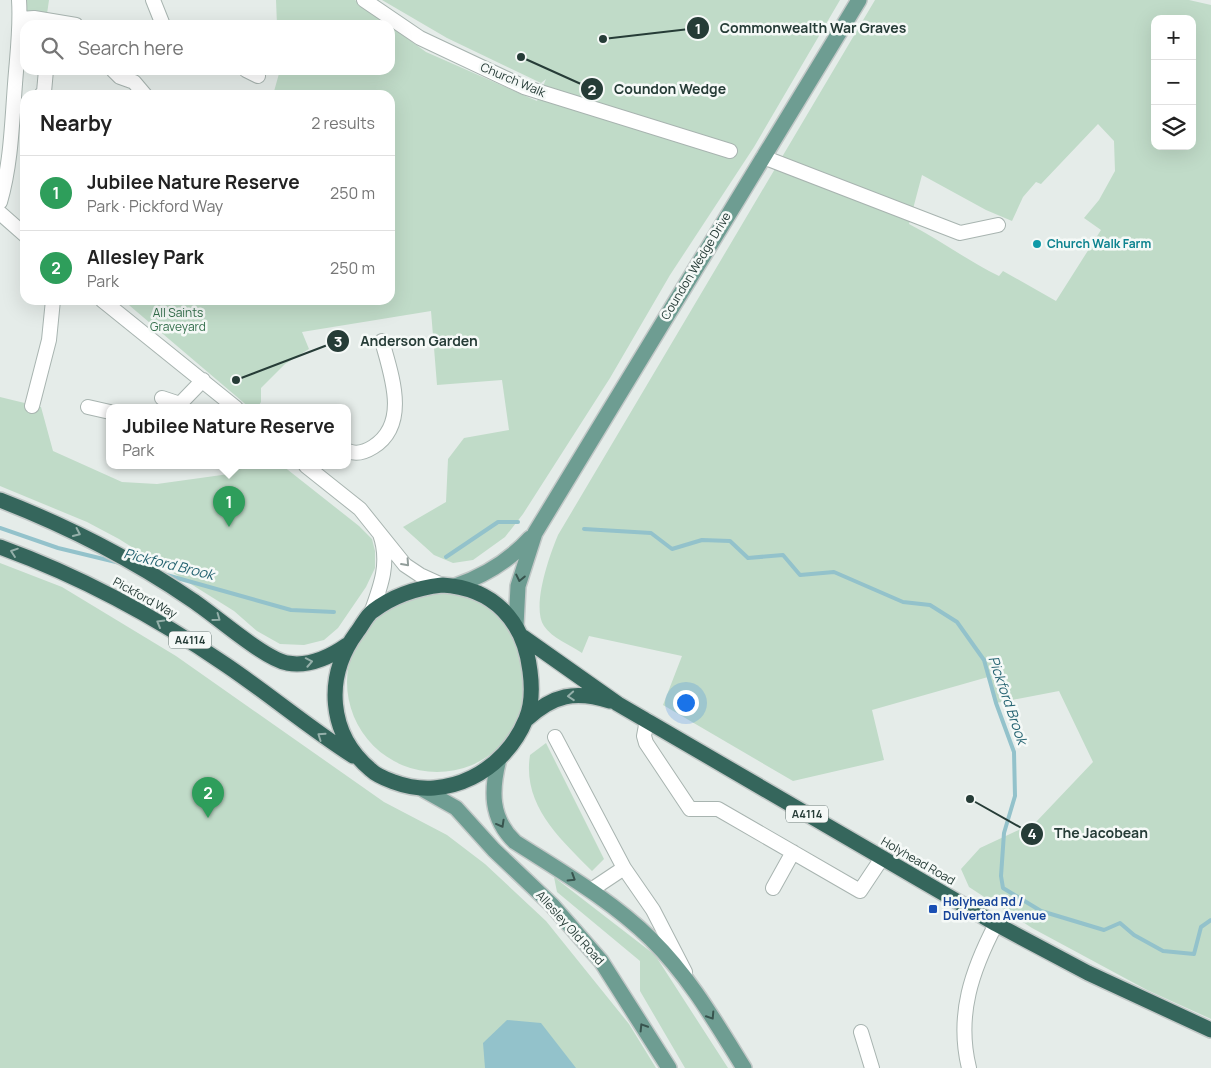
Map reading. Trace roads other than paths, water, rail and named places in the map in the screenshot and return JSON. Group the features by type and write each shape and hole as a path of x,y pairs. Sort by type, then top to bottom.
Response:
{"highway":[{"name":"Pickford Way","path":"0,500 86,538 143,569 192,600 267,654 286,663 301,664 320,660 349,644"},
{"name":"Pickford Way","path":"0,547 79,580 180,634 228,666 322,737 362,763"},
{"path":"448,586 409,591 371,613 341,659 336,676 335,711 339,728 347,744 362,763 373,772 387,780 405,786 424,790 442,789 463,782 499,758 527,719 531,698 531,678 520,632"},
{"name":"Holyhead Road","path":"448,586 485,596 520,632 618,704 882,858 996,924 1088,973 1211,1030"},
{"name":"Holyhead Road","path":"527,719 543,704 559,697 582,696 618,704"}],"main road":[{"name":"Coundon Wedge Drive","path":"520,632 518,586 535,533 859,0"},
{"name":"Coundon Wedge Drive","path":"448,586 489,572 508,559 535,533"},
{"path":"499,758 493,800 499,822 507,834 515,842 591,890 651,939 699,997 744,1068"},
{"name":"Allesley Old Road","path":"424,790 456,808 494,850 552,905 601,961 668,1068"}],"street":[{"path":"19,0 20,19 34,18 46,20"},
{"path":"153,0 161,20"},
{"name":"Church Walk","path":"364,0 393,20"},
{"name":"Church Walk","path":"395,21 420,38 524,88 730,151"},
{"path":"0,202 4,187 20,63"},
{"path":"44,90 46,75"},
{"path":"118,75 134,82 141,90"},
{"path":"763,157 960,233 998,224"},
{"path":"0,213 20,231"},
{"path":"32,406 50,340 53,305"},
{"path":"108,305 231,404"},
{"path":"351,452 359,453 375,446 385,436 394,414 395,389 382,341"},
{"path":"180,404 202,380"},
{"path":"162,398 174,404"},
{"path":"88,407 106,411"},
{"path":"310,469 360,509 405,564 420,575 448,586"},
{"path":"371,613 379,593 386,564 384,546 378,529"},
{"path":"647,720 644,736 646,744 690,809 718,809 860,892 882,858"},
{"path":"555,737 624,868 652,910 699,997"},
{"path":"773,888 793,852"},
{"path":"591,890 624,868"},
{"path":"969,1068 964,1028 966,997 976,964 996,924"},
{"path":"861,1032 867,1046 869,1067"}],"water":[{"path":"507,1020 541,1023 576,1068 485,1068 483,1043"}],"waterway":[{"name":"Pickford Brook","path":"446,557 498,522 518,522"},
{"name":"Pickford Brook","path":"0,528 58,548 120,563"},
{"name":"Pickford Brook","path":"584,529 651,533 672,549 702,540 730,541 748,558 783,555 800,575 834,572 903,602 930,605 957,622 984,660 996,703 1014,752 1015,796 1004,833 1001,876 1003,888 1041,911 1104,930 1120,923 1134,935 1163,951 1194,954 1201,927 1211,920"},
{"name":"Pickford Brook","path":"163,574 291,610 334,612"}],"place":[{"name":"Commonwealth War Graves","path":"603,39"},
{"name":"Coundon Wedge","path":"521,57"},
{"name":"Church Walk Farm","path":"1037,244"},
{"name":"Anderson Garden","path":"236,380"},
{"name":"Jubilee Nature Reserve","path":"229,527"},
{"name":"The Jacobean","path":"970,799"},
{"name":"Allesley Park","path":"208,818"},
{"name":"Holyhead Rd / Dulverton Avenue","path":"933,909"}],"park label":[{"name":"All Saints Graveyard","path":"178,320"}]}
